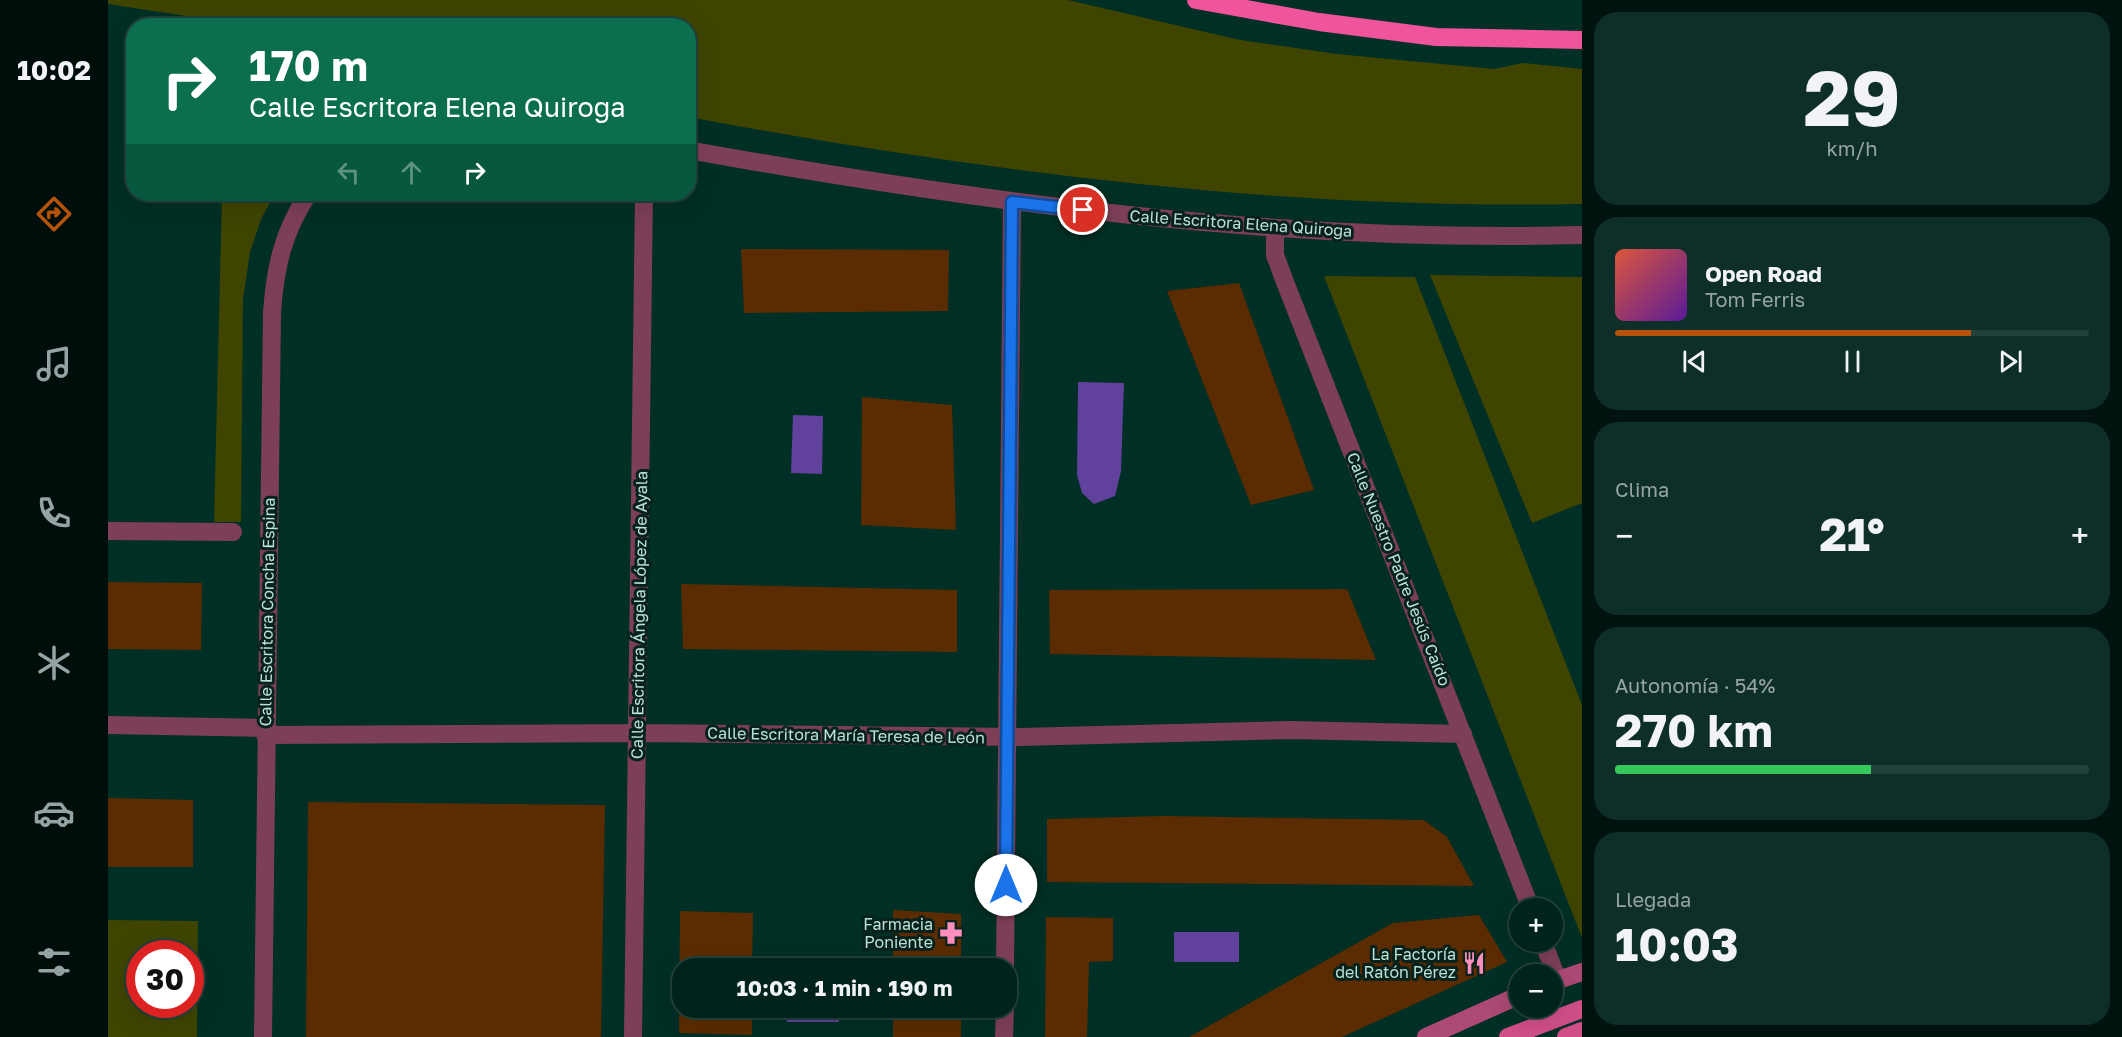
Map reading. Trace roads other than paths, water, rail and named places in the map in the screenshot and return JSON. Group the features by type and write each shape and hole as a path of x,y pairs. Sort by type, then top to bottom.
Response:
{"highway":[{"path":"1196,0 1319,22 1436,37 1582,40"}],"main road":[{"path":"1508,1037 1582,1009"},
{"path":"1566,1037 1582,1031"}],"street":[{"name":"Calle Escritora Elena Quiroga","path":"696,151 827,175 1012,202 1191,223 1460,235 1582,235"},
{"name":"Calle Escritora Concha Espina","path":"263,1037 265,731 274,281 280,250 293,217 303,201"},
{"name":"Calle Escritora Ángela López de Ayala","path":"633,1037 644,201"},
{"path":"1005,958 1012,202"},
{"name":"Calle Nuestro Padre Jesús Caído","path":"1275,228 1275,255 1285,282 1527,898"},
{"path":"108,531 233,532"},
{"name":"Calle Escritora María Teresa de León","path":"108,725 265,731 1007,737 1291,730 1463,734"},
{"path":"1563,978 1582,972"},
{"path":"1426,1037 1509,1000"},
{"path":"1004,1037 1005,1018"}],"place":[{"name":"Farmacia Poniente","path":"951,933"},
{"name":"La Factoría del Ratón Pérez","path":"1474,963"}]}
